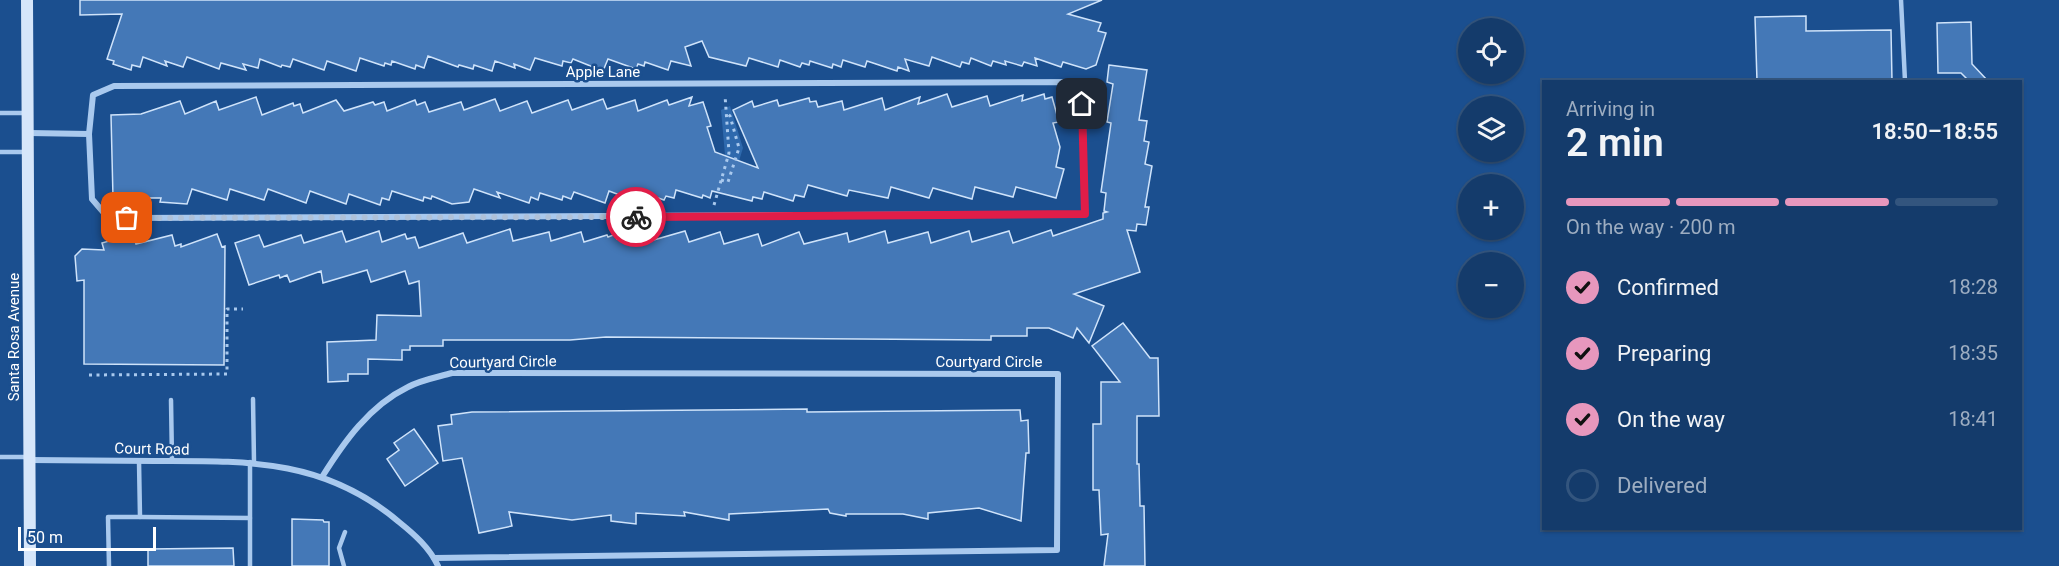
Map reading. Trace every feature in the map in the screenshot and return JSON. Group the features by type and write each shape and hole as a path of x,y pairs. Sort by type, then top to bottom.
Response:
{"main road":[{"name":"Santa Rosa Avenue","path":"27,0 30,566"}],"street":[{"name":"Apple Lane","path":"89,134 93,95 114,86 1082,82 1085,214 713,216"},
{"path":"29,133 89,134 92,199 104,213 127,218 713,216"},
{"name":"Courtyard Circle","path":"322,477 346,439 378,406 408,387 452,373 1058,374 1057,550 434,558"},
{"name":"Court Road","path":"29,458 252,462 274,464 322,477"},
{"path":"322,477 353,490 383,508 412,533 434,558 438,566"}],"lane":[{"path":"1901,0 1905,80"},
{"path":"0,113 27,113"},
{"path":"0,152 28,153"},
{"path":"250,566 253,399"},
{"path":"171,400 172,461"},
{"path":"0,457 29,458"},
{"path":"139,461 140,517"},
{"path":"109,566 108,516 250,518"},
{"path":"344,566 339,548 345,532"}],"path":[{"path":"713,216 715,196 720,179 729,153 726,137 726,110 730,116 739,148 728,182 720,179"},
{"path":"89,375 227,374 227,309 243,309"}],"shaded area":[{"path":"730,106 743,148 731,187 716,182 725,155 721,110"}],"building":[{"path":"80,0 1102,0 1068,14 1101,23 1098,31 1106,33 1096,65 1086,69 1063,62 1061,67 1035,58 1037,66 1024,62 1022,66 1005,61 1006,65 993,61 991,66 971,58 969,64 962,62 960,67 932,57 929,66 905,59 909,71 898,67 897,71 867,61 865,67 843,60 841,67 833,64 832,68 810,61 809,65 802,63 800,67 780,60 778,67 749,58 746,66 709,57 702,41 685,47 691,66 671,61 668,70 645,62 644,66 638,64 636,69 608,59 603,71 573,59 571,63 563,61 562,66 535,58 530,70 514,64 515,68 495,61 492,71 474,65 473,69 459,65 458,67 428,56 424,68 416,65 415,69 392,61 391,65 385,63 384,66 360,58 356,71 327,61 324,70 293,59 290,67 282,65 281,67 260,59 258,68 243,64 246,70 221,63 219,69 187,57 183,67 165,61 167,66 143,57 140,67 132,65 131,70 113,64 114,61 107,59 122,14 80,15"},
{"path":"1806,16 1806,31 1891,30 1892,80 1757,80 1755,17"},
{"path":"1971,22 1972,64 1987,80 1968,80 1961,73 1938,73 1937,23"},
{"path":"1109,65 1147,70 1139,120 1147,121 1144,141 1149,142 1145,164 1152,166 1145,207 1149,207 1146,225 1137,224 1136,231 1127,230 1140,272 1074,294 1104,306 1089,343 1077,328 1073,338 1049,328 1027,328 1027,336 991,336 991,340 606,337 570,340 443,340 443,346 410,346 410,350 402,350 402,360 368,359 368,374 348,374 348,381 328,382 327,342 376,340 377,315 421,316 419,281 409,284 405,271 371,282 367,270 323,283 321,271 290,282 287,275 280,278 279,275 249,285 235,243 259,235 264,247 301,235 304,243 342,231 346,242 379,231 382,242 405,234 407,239 415,237 419,248 463,233 467,243 510,229 513,241 549,232 551,241 581,232 584,242 607,235 608,237 616,234 617,239 647,231 650,241 685,231 689,242 720,232 724,244 758,234 762,246 799,232 804,244 847,233 849,242 885,231 888,243 928,232 931,243 969,231 972,242 1009,231 1013,243 1051,230 1053,236 1103,219 1103,213 1107,212 1104,211 1106,193 1101,192 1111,123 1107,122 1113,84 1107,82"},
{"path":"947,94 952,107 987,96 990,106 1023,95 1022,101 1044,94 1045,99 1052,97 1059,122 1053,123 1060,147 1056,167 1064,169 1056,198 1016,187 1013,197 975,187 972,199 933,188 929,198 891,187 888,198 849,190 847,196 808,185 804,197 795,195 793,201 764,192 762,199 753,197 752,201 712,191 710,198 703,195 702,198 676,190 674,198 666,196 664,200 644,193 641,203 609,191 605,203 574,192 571,199 563,196 562,200 540,193 538,200 531,197 529,203 497,192 500,198 474,189 469,202 452,204 432,196 431,199 424,197 423,201 392,191 389,200 382,198 380,205 349,194 346,204 310,191 306,203 268,189 264,200 230,189 227,200 192,189 187,204 160,202 161,198 113,198 111,115 141,114 180,101 185,114 216,101 219,110 256,97 262,115 293,103 294,106 300,104 303,113 336,100 344,111 373,102 375,105 384,102 387,111 415,100 417,105 425,102 429,112 461,102 464,110 495,99 500,111 527,101 532,113 568,100 572,110 603,99 607,109 635,100 638,111 667,100 669,105 692,97 689,106 703,102 711,126 707,127 715,152 758,168 733,110 752,101 754,107 777,100 779,106 809,98 810,102 816,101 818,107 842,101 844,110 882,98 885,110 920,97 918,104"},
{"path":"133,234 136,244 172,235 175,246 181,244 181,247 217,234 222,247 225,246 224,365 84,364 84,280 77,281 75,256 82,249 104,250 102,243"},
{"path":"1123,323 1150,358 1158,358 1159,416 1137,416 1137,464 1139,464 1140,506 1144,506 1145,566 1104,566 1108,534 1101,535 1099,490 1093,490 1093,424 1101,424 1101,382 1120,382 1092,346"},
{"path":"807,409 807,412 1020,410 1021,421 1028,420 1029,453 1026,453 1021,521 979,508 928,513 928,519 903,514 846,514 846,516 830,513 828,509 729,514 729,520 684,512 685,516 636,513 636,524 611,521 611,515 572,520 509,512 512,526 479,533 462,458 443,461 438,426 452,424 451,415 472,412"},
{"path":"414,429 438,463 405,486 387,459 399,450 394,443"},
{"path":"292,519 329,522 329,566 292,566"},
{"path":"233,548 234,566 148,566 148,549"}],"way so far":[{"path":"127,218 636,217"}],"route":[{"path":"636,217 1085,214 1082,104"}]}
